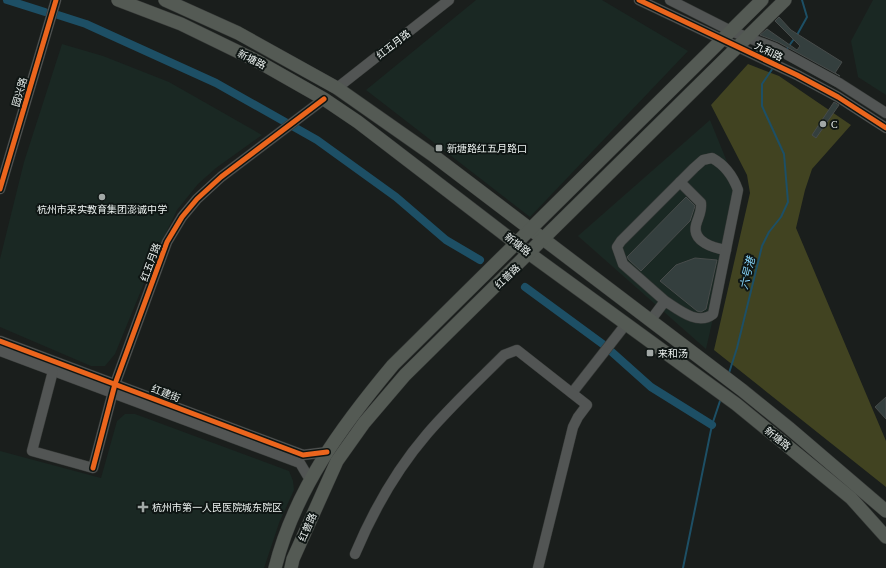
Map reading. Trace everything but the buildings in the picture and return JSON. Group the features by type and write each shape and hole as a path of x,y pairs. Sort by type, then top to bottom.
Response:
{"main road":[{"name":"新塘路","path":"118,0 181,24 257,61 324,99 358,122 530,254 736,404 851,498 886,537"},
{"name":"新塘路","path":"165,0 238,33 337,88 434,156 528,230 544,240 742,390 886,511"},
{"name":"红普路","path":"275,568 282,546 310,480 355,410 393,365 762,0"},
{"name":"红普路","path":"291,568 300,544 337,461 364,423 405,375 530,254 785,0"}],"street":[{"name":"园兴路","path":"0,189 56,0"},
{"name":"红五月路","path":"337,88 449,0"},
{"name":"九和路","path":"639,0 727,35 748,38 775,48 886,113"},
{"name":"九和路","path":"670,0 727,35 739,47 838,97 886,128"},
{"name":"红五月路","path":"53,371 32,451 93,468 114,389 167,242 182,216 220,177 282,129 324,99"},
{"path":"712,158 721,163 734,179 738,190 713,314 708,318 698,319 688,315 665,301 623,264 617,247 621,241 680,182 703,160 712,158"},
{"path":"680,182 701,203 700,216 696,223 696,231 701,240 711,247 726,250"},
{"path":"650,321 665,301"},
{"path":"572,394 626,324"},
{"name":"红建街","path":"0,341 114,389 300,463 310,480"},
{"path":"355,554 367,526 396,475 411,454 443,417 504,355 517,350 587,405 573,427 538,568"},
{"name":"红建街","path":"0,351 53,371 114,389 303,455 327,452"}],"shaded area":[{"path":"476,0 602,0 688,51 530,217 366,90"},
{"path":"873,0 886,0 886,95 858,77 851,41"},
{"name":"杭州市采实教育集团澎诚中学","path":"62,44 103,56 169,82 262,135 216,168 198,184 177,210 156,254 115,354 105,366 91,366 0,327 0,259 24,162"},
{"path":"710,120 741,196 706,349 578,236"},
{"name":"杭州市第一人民医院城东院区","path":"125,414 135,414 289,471 293,481 294,490 279,523 264,568 0,568 0,451 101,478 117,421"}],"green space":[{"path":"748,64 779,76 851,125 812,169 805,190 796,228 886,441 886,487 714,350 750,193 747,175 711,105"}],"waterway":[{"path":"7,0 45,12"},
{"name":"六号港","path":"797,35 807,17 802,0"},
{"path":"58,15 86,24 216,83 317,140 396,197 446,240 480,260"},
{"name":"六号港","path":"786,50 794,39"},
{"name":"六号港","path":"777,63 782,55"},
{"name":"六号港","path":"729,373 737,348 762,246 769,232 781,217 788,202 784,154 762,106 762,84 773,68"},
{"path":"525,287 604,345 651,387 712,425"},
{"name":"六号港","path":"683,568 712,425 721,398"}],"cycle path":[{"path":"0,189 56,0"},
{"path":"639,0 797,75 838,97 886,128"},
{"path":"93,468 115,384 167,242 182,217 197,199 221,177 324,99"},
{"path":"0,341 303,455 327,452"}],"place":[{"name":"C","path":"823,124"},
{"name":"新塘路红五月路口","path":"439,148"},
{"name":"杭州市采实教育集团澎诚中学","path":"102,197"},
{"name":"来和汤","path":"650,353"},
{"name":"杭州市第一人民医院城东院区","path":"143,507"}]}
